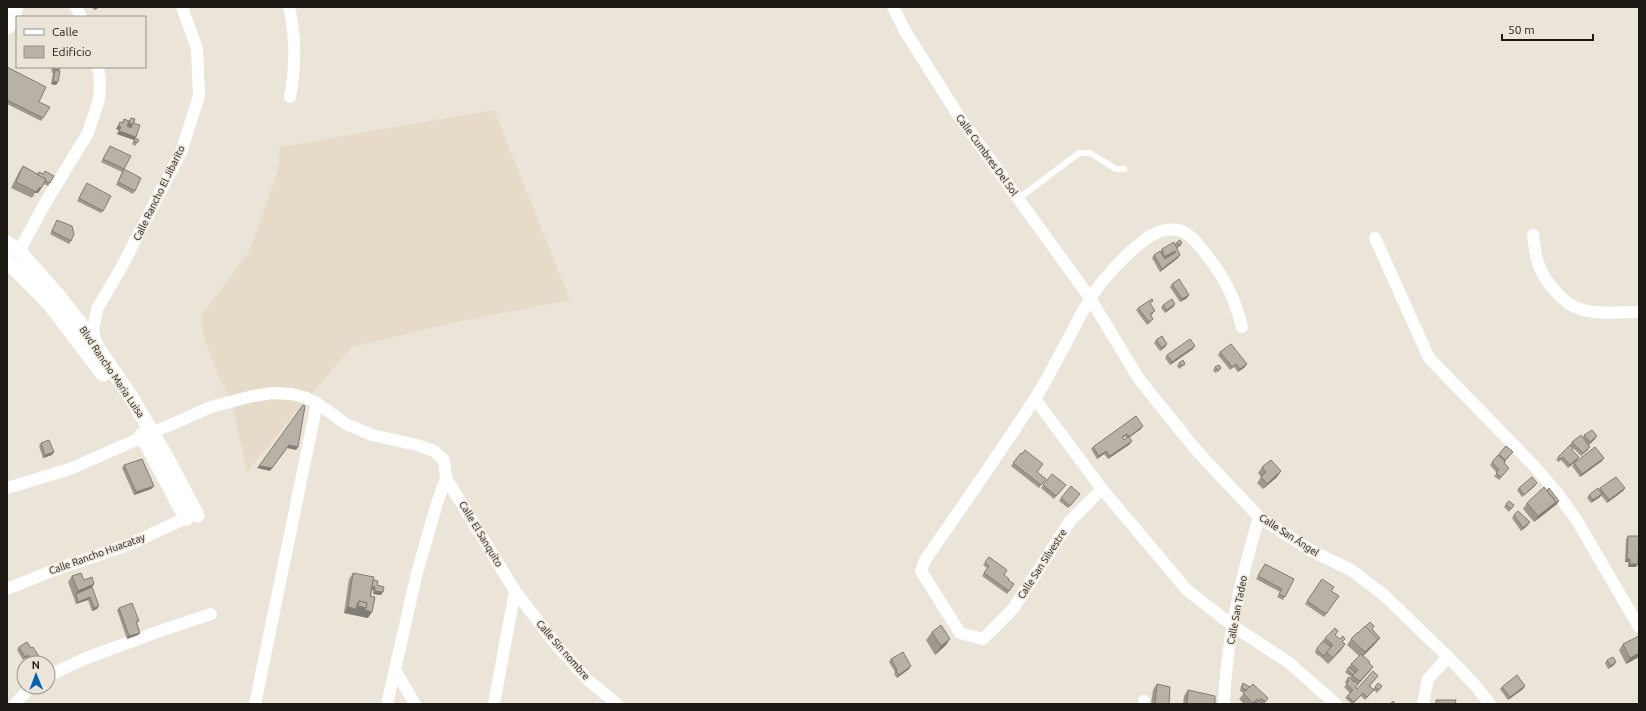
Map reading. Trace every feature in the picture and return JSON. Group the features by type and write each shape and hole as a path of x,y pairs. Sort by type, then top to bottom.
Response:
{"main road":[{"path":"7,26 15,7"}],"street":[{"path":"76,7 80,16"},
{"name":"Calle Rancho El Jibarito","path":"98,349 94,332 97,309 121,268 181,152 199,96 197,49 182,7"},
{"path":"289,7 295,43 295,74 290,97"},
{"name":"Calle Cumbres Del Sol","path":"893,7 905,31 958,116 1090,298"},
{"path":"14,249 47,200 88,132 99,100 100,81 98,68"},
{"path":"1242,327 1232,293 1216,266 1194,239 1183,232 1172,229 1162,230 1151,236 1131,251 1110,272 1090,298 1035,399 1102,489 1187,590 1233,626 1288,662 1336,704"},
{"path":"1533,235 1537,261 1556,293 1567,303 1580,309 1599,312 1639,312"},
{"path":"1375,238 1429,358 1536,468 1557,493 1576,519 1639,627"},
{"name":"Blvd Rancho Maria Luisa","path":"14,249 60,298 98,349 131,397 147,436"},
{"name":"Blvd Rancho Maria Luisa","path":"14,249 48,302 94,361 147,436 191,517"},
{"name":"Calle San Ángel","path":"1090,298 1138,379 1196,450 1259,517 1310,550 1351,570 1384,595 1448,657 1475,685 1490,704"},
{"path":"7,488 70,469 211,407 253,396 273,394 292,394 307,398 317,403 346,424 372,435 417,445 434,451 444,460 446,478 437,503 419,566 388,704"},
{"name":"Calle San Silvestre","path":"1035,399 925,560 921,571 960,633 983,639 1013,609 1070,521 1102,489"},
{"path":"255,704 317,403"},
{"name":"Calle El Sanquito","path":"446,478 515,591"},
{"name":"Calle Rancho Huacatay","path":"7,589 49,572 130,544 191,517"},
{"name":"Calle San Tadeo","path":"1224,704 1225,672 1233,626 1245,564 1259,517"},
{"path":"494,704 515,591"},
{"name":"Calle Sin nombre","path":"515,591 558,647 588,680 617,704"},
{"path":"56,672 86,658 211,614"},
{"path":"1423,704 1428,679 1448,657"},
{"path":"395,670 414,704"},
{"path":"15,704 23,695"}],"lane":[{"path":"1018,199 1079,153 1090,153 1116,169 1124,169"}],"shaded area":[{"path":"494,110 570,300 456,322 352,347 247,472 232,403 217,372 204,337 201,316 248,253 278,170 280,147"}],"building":[{"path":"7,67 46,87 39,102 50,107 43,118 7,100"},
{"path":"55,70 60,71 58,82 53,81"},
{"path":"131,118 135,119 133,125 129,123"},
{"path":"124,119 129,121 127,126 131,128 133,123 140,125 136,137 119,131 121,127 118,126 120,122 123,123"},
{"path":"135,138 139,140 137,143 134,141"},
{"path":"110,146 131,156 124,169 103,159"},
{"path":"23,166 46,179 42,187 36,192 16,182"},
{"path":"124,169 141,178 135,191 118,182"},
{"path":"45,171 54,176 50,183 38,175 39,172 43,174"},
{"path":"87,183 111,196 103,211 79,198"},
{"path":"57,220 72,226 74,234 71,241 52,231"},
{"path":"1180,240 1182,243 1179,245 1177,242"},
{"path":"1174,242 1180,255 1162,269 1154,255 1160,251 1165,259 1176,252 1175,251 1164,257 1162,249"},
{"path":"1179,279 1189,295 1182,299 1172,284"},
{"path":"1152,299 1153,301 1150,303 1155,311 1150,314 1153,319 1149,322 1138,308"},
{"path":"1172,299 1175,304 1167,310 1163,305"},
{"path":"1162,336 1167,344 1162,348 1156,340"},
{"path":"1190,339 1195,346 1172,362 1167,355"},
{"path":"1231,344 1247,364 1240,369 1236,364 1232,367 1220,352"},
{"path":"1183,360 1185,364 1181,366 1179,363"},
{"path":"1219,365 1221,368 1218,370 1215,367"},
{"path":"303,405 305,406 298,447 289,445 272,468 259,466"},
{"path":"1136,416 1143,426 1129,437 1132,441 1110,456 1106,451 1099,456 1093,447","holes":["1127,434 1129,436 1124,440 1122,437"]},
{"path":"1592,430 1597,436 1590,442 1584,435"},
{"path":"1581,435 1590,447 1583,453 1572,442"},
{"path":"49,440 54,452 45,455 41,443"},
{"path":"1570,445 1573,448 1572,450 1579,457 1570,465 1563,457 1561,459 1558,457"},
{"path":"1506,446 1513,452 1505,460 1499,454"},
{"path":"1595,447 1604,458 1582,474 1574,463"},
{"path":"1025,450 1043,464 1037,472 1046,479 1041,485 1013,463"},
{"path":"1498,455 1505,461 1504,463 1509,468 1501,477 1496,473 1499,470 1492,462"},
{"path":"142,459 154,486 136,492 124,465"},
{"path":"1271,460 1281,471 1267,484 1261,477 1266,472 1262,467"},
{"path":"1052,474 1066,485 1056,496 1043,485"},
{"path":"1532,477 1537,483 1524,495 1519,488"},
{"path":"1616,477 1625,488 1609,500 1600,488"},
{"path":"1071,486 1080,494 1070,506 1061,498"},
{"path":"1544,487 1556,502 1538,516 1527,503"},
{"path":"1549,488 1559,501 1554,504 1556,502 1547,490"},
{"path":"1598,488 1602,494 1593,500 1589,495"},
{"path":"1509,501 1514,505 1511,509 1506,504"},
{"path":"1518,511 1530,522 1523,528 1514,515"},
{"path":"1628,536 1639,536 1638,564 1630,564 1630,559 1627,559"},
{"path":"989,557 1007,570 1004,575 1014,584 1009,591 984,573 989,566 985,562"},
{"path":"1265,564 1294,579 1285,597 1279,594 1282,589 1258,576"},
{"path":"81,573 84,580 92,577 94,584 78,591 72,576"},
{"path":"353,573 374,577 370,596 375,597 372,612 364,610 367,603 359,601 356,609 348,607"},
{"path":"1322,579 1334,587 1331,591 1339,596 1326,614 1307,601"},
{"path":"373,580 378,581 377,585 384,587 383,592 375,591 375,587 372,587"},
{"path":"92,587 99,606 94,608 90,597 78,602 76,594"},
{"path":"359,601 367,603 366,608 358,606"},
{"path":"132,603 139,621 136,622 140,633 129,636 119,608"},
{"path":"1370,622 1374,626 1372,629 1380,638 1378,640 1365,627"},
{"path":"941,625 950,639 941,646 932,632"},
{"path":"1365,626 1378,639 1365,652 1351,639"},
{"path":"1335,628 1338,631 1335,635 1340,639 1343,636 1345,639 1342,642 1345,644 1333,658 1326,652 1333,645 1325,638"},
{"path":"1639,636 1639,653 1630,658 1623,644"},
{"path":"1323,641 1331,647 1324,656 1318,651 1317,648"},
{"path":"27,642 31,648 33,647 38,655 24,655 19,647"},
{"path":"903,652 911,666 899,675 891,659"},
{"path":"1361,654 1373,667 1360,681 1352,676 1358,670 1351,664"},
{"path":"1613,657 1616,662 1610,666 1607,660"},
{"path":"1349,667 1355,672 1353,675 1347,669"},
{"path":"1373,671 1378,676 1369,686 1374,690 1367,697 1363,693 1354,702 1347,696 1353,690 1346,684 1349,681 1347,679 1349,677 1358,684 1355,687 1357,689"},
{"path":"1517,675 1525,686 1510,697 1502,687"},
{"path":"1243,683 1250,687 1246,690 1242,688"},
{"path":"1378,683 1382,686 1379,690 1375,687"},
{"path":"1157,684 1170,687 1169,704 1155,704"},
{"path":"1253,684 1268,698 1265,702 1261,698 1258,701 1257,699 1253,703 1243,693"},
{"path":"1188,690 1215,696 1215,704 1187,704"},
{"path":"1436,700 1456,700 1455,704 1436,704"},
{"path":"1259,701 1262,704 1253,704 1255,702 1256,703"}]}
